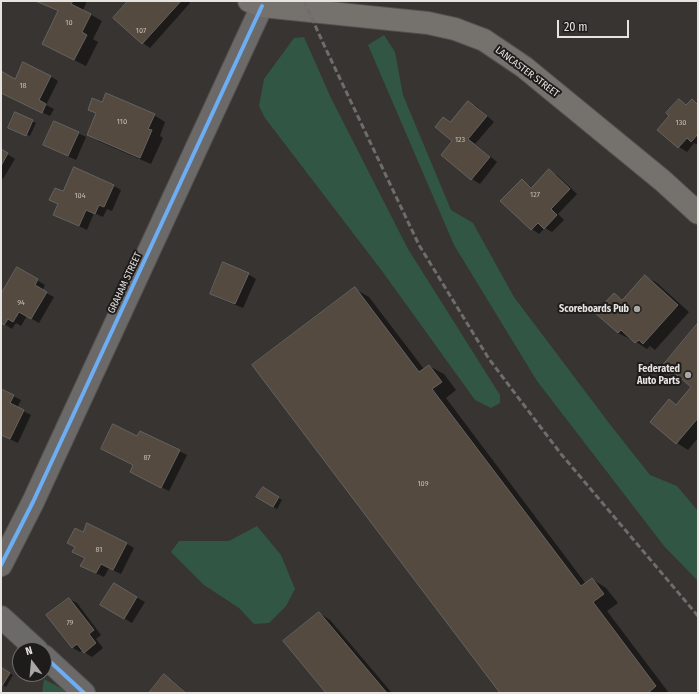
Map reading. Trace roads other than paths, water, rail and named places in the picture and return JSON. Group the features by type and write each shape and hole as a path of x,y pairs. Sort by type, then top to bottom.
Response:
{"main road":[{"name":"LANCASTER STREET","path":"255,4 428,23 455,29 484,40 524,67 663,181 698,214"}],"street":[{"name":"GRAHAM STREET","path":"1,565 33,502 255,4"},
{"path":"1,617 28,642"},
{"path":"52,663 84,693"}],"railway":[{"path":"304,1 419,245 489,359 561,454 698,616"}],"place":[{"name":"Scoreboards Pub","path":"637,309"},
{"name":"Federated Auto Parts","path":"688,375"}]}
